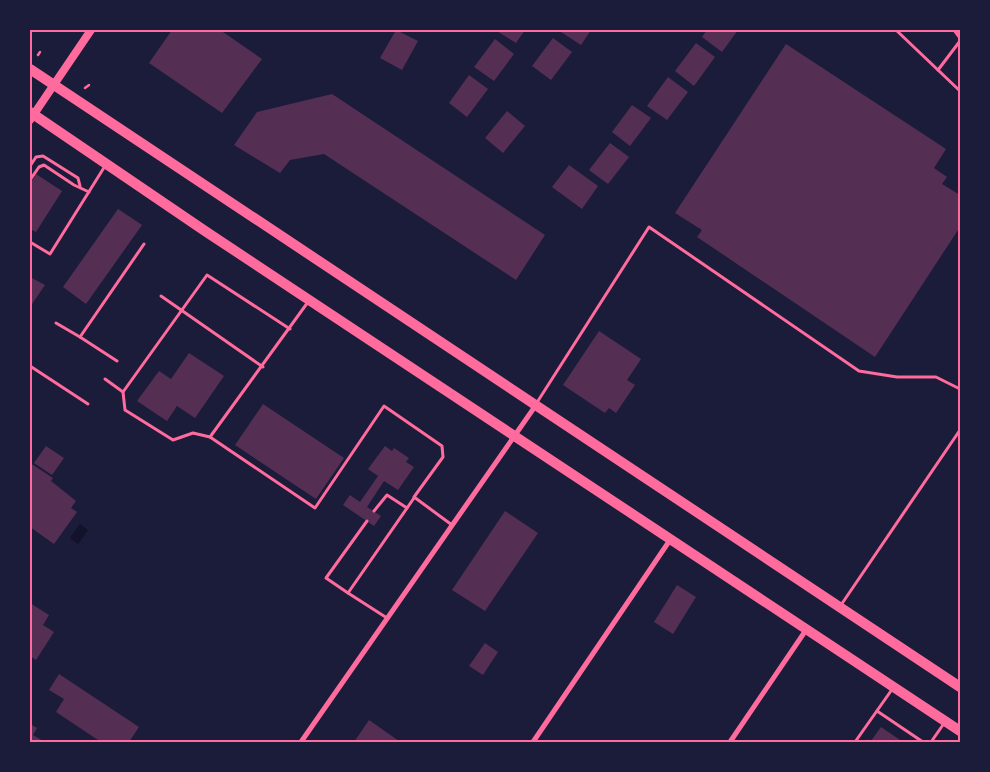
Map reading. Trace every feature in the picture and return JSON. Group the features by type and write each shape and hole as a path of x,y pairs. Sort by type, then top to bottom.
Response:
{"main road":[{"path":"30,69 960,687"},
{"path":"31,115 960,731"}],"street":[{"path":"31,115 55,86 91,30"},
{"path":"300,742 536,405"},
{"path":"533,742 670,540"},
{"path":"730,742 806,630"}],"lane":[{"path":"896,30 960,91"},
{"path":"938,70 960,39 954,30"},
{"path":"30,166 36,157 42,156 78,178 80,186"},
{"path":"30,242 50,254 106,164"},
{"path":"30,180 39,166 44,165 74,185 80,186 89,192"},
{"path":"536,405 649,227 859,371 897,377 936,377 960,389"},
{"path":"80,337 144,244"},
{"path":"290,329 207,275 123,392 125,410 172,440 193,433 210,437 315,508 365,437 384,406 442,446 443,457 348,592"},
{"path":"161,296 263,367"},
{"path":"210,437 263,367 310,299"},
{"path":"56,322 117,361"},
{"path":"30,366 88,404"},
{"path":"105,379 123,392"},
{"path":"839,607 960,430"},
{"path":"374,511 387,495 407,508"},
{"path":"414,498 452,525"},
{"path":"367,521 326,578 387,618"},
{"path":"855,742 894,688"},
{"path":"877,711 923,742"},
{"path":"931,742 946,721"}],"path":[{"path":"85,88 89,85"}],"shaded area":[{"path":"80,524 88,530 78,544 70,538"}],"building":[{"path":"172,30 220,30 262,59 222,113 149,63"},
{"path":"396,30 418,41 402,70 380,58"},
{"path":"495,30 525,30 516,43"},
{"path":"558,30 591,30 581,45"},
{"path":"707,30 738,30 722,52 702,37"},
{"path":"553,38 572,52 551,80 532,66"},
{"path":"495,39 514,54 494,81 474,67"},
{"path":"696,43 715,57 694,86 675,71"},
{"path":"786,44 946,149 934,168 947,177 942,184 960,195 960,227 875,357 697,237 702,230 675,213"},
{"path":"469,75 488,89 467,117 449,103"},
{"path":"668,77 688,92 667,120 647,106"},
{"path":"332,94 545,235 516,280 324,154 290,160 280,173 234,145 257,112"},
{"path":"632,105 651,118 630,146 612,132"},
{"path":"507,111 525,126 503,153 485,138"},
{"path":"610,143 629,157 608,184 589,170"},
{"path":"569,165 598,186 582,209 552,187"},
{"path":"36,174 62,191 36,232 30,229 30,184"},
{"path":"118,209 142,225 86,304 63,287"},
{"path":"30,277 45,285 30,307"},
{"path":"599,331 641,359 627,380 635,385 616,413 609,408 605,413 563,385"},
{"path":"189,353 224,376 195,418 177,406 167,421 137,401 159,371 171,379"},
{"path":"263,404 344,458 316,499 235,445"},
{"path":"46,446 64,458 52,475 34,463"},
{"path":"385,446 392,451 394,448 409,458 406,462 414,467 398,490 384,481 367,507 381,516 374,526 343,505 350,495 360,502 378,476 368,469"},
{"path":"30,463 53,478 51,481 76,501 71,508 77,512 54,544 30,527"},
{"path":"505,511 538,533 485,611 452,590"},
{"path":"677,585 696,597 673,634 654,622"},
{"path":"30,603 49,615 43,625 54,632 36,660 30,656"},
{"path":"485,643 498,652 483,675 469,666"},
{"path":"59,674 139,727 129,742 101,742 56,712 64,699 49,690"},
{"path":"369,720 399,741 354,742"},
{"path":"30,724 37,728 33,735 45,742 30,742"},
{"path":"881,727 903,742 866,742 868,739 871,741"}]}
